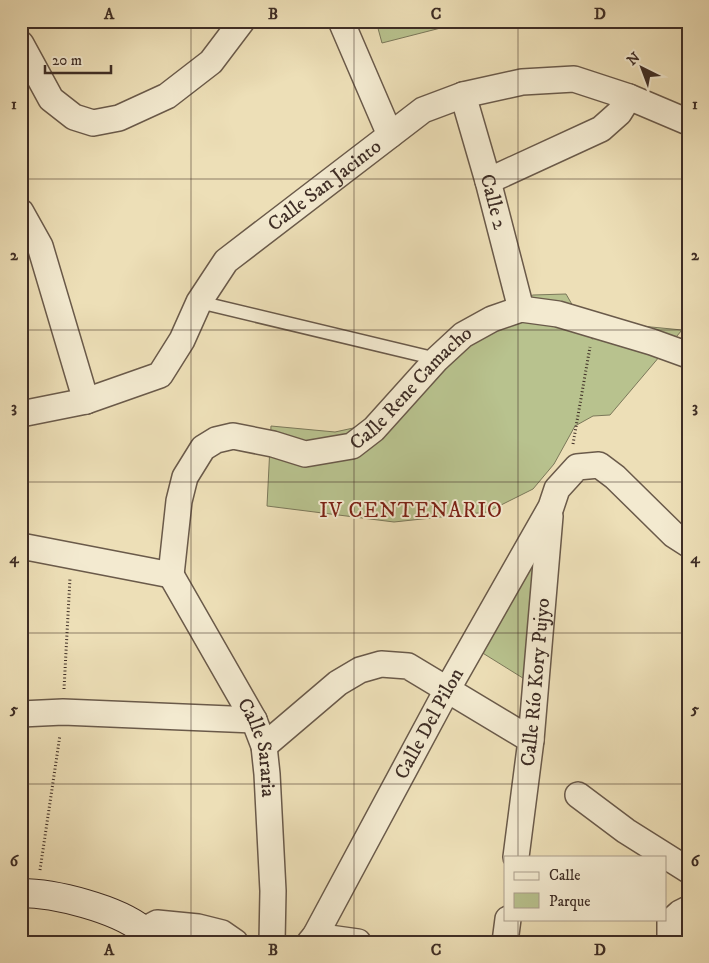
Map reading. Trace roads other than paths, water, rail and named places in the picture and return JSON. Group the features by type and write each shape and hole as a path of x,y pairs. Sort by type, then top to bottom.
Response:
{"main road":[{"path":"21,893 36,893 92,905 121,917 149,936"}],"street":[{"path":"21,44 51,99 74,117 93,123 119,118 167,96 211,62 242,21"},
{"path":"341,21 390,134"},
{"name":"Calle San Jacinto","path":"21,414 86,401 160,375 182,340 199,302 226,261 423,110 463,95 522,82 574,79 629,97 688,122"},
{"name":"Calle 2","path":"463,95 488,181 521,309"},
{"path":"488,181 601,129 619,113 629,97"},
{"path":"21,212 40,246 86,401"},
{"name":"Calle Rene Camacho","path":"171,575 178,501 186,477 203,448 216,440 233,436 273,444 305,454 352,446 374,429 437,359 463,335 492,319 521,309 558,314 652,342 688,355"},
{"path":"551,507 557,489 577,467 599,465 615,477 674,535 688,544"},
{"name":"Calle Del Pilon","path":"312,939 447,690 551,507"},
{"name":"Calle Río Kory Pujyo","path":"516,856 531,740 551,507"},
{"path":"21,546 171,575"},
{"name":"Calle Sararia","path":"171,575 254,720 264,746 273,891 272,942"},
{"path":"264,746 338,683 360,670 382,664 408,666 531,740"},
{"path":"21,714 63,712 254,720"},
{"path":"578,795 626,831 666,856"},
{"path":"626,831 638,856"},
{"path":"666,856 688,870"},
{"path":"505,942 508,920"},
{"path":"149,936 157,923 198,927 222,933 235,942"},
{"path":"312,939 358,942"}],"lane":[{"path":"199,302 437,359"}],"district":[{"name":"IV CENTENARIO","path":"411,511"}]}
